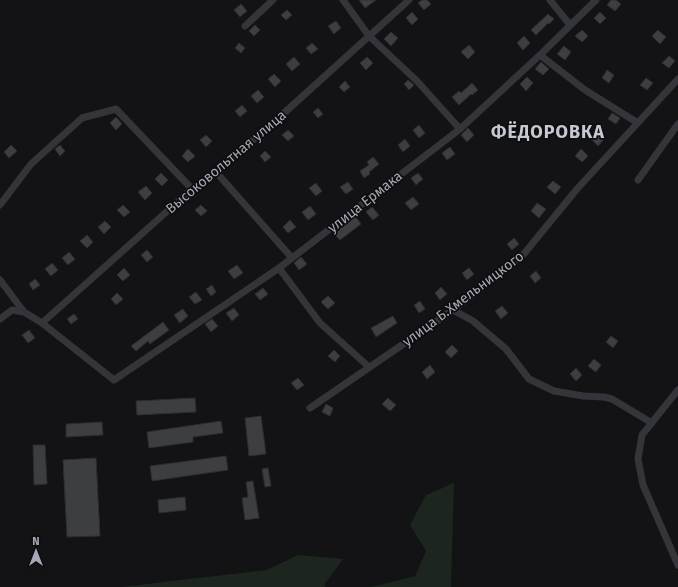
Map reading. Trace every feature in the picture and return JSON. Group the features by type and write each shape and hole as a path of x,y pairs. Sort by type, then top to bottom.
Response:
{"street":[{"path":"245,26 273,0"},
{"path":"343,0 369,36 417,81 460,129"},
{"name":"Высоковольтная улица","path":"42,323 192,189 216,172 283,114 408,0"},
{"path":"550,0 570,25"},
{"name":"улица Ермака","path":"42,323 114,380 279,268 460,129 540,55 596,0"},
{"path":"540,55 585,90 638,123"},
{"name":"улица Б.Хмельницкого","path":"310,408 453,310 523,256 578,189 678,78"},
{"path":"0,205 31,164 82,118 116,109 192,189"},
{"path":"638,180 678,124"},
{"path":"216,172 292,258"},
{"path":"279,268 320,323 369,367"},
{"path":"0,280 24,312 42,323"},
{"path":"0,318 12,310 24,312"},
{"path":"453,310 473,321 506,348 529,379 554,391 612,399 652,423"},
{"path":"678,390 642,435 638,459 643,485 678,566"}],"shaded area":[{"path":"454,483 451,587 371,587 415,576 426,551 410,525 426,495"},
{"path":"298,555 343,559 324,585 326,587 121,587 267,570"}],"building":[{"path":"359,0 376,0 365,8"},
{"path":"422,0 427,0 431,4 424,10 418,3"},
{"path":"611,0 616,0 621,4 615,11 607,5"},
{"path":"241,4 247,11 240,17 234,10"},
{"path":"287,10 292,15 286,20 281,15"},
{"path":"412,12 418,19 412,25 406,18"},
{"path":"600,12 606,18 600,24 594,18"},
{"path":"548,14 554,19 536,35 531,30"},
{"path":"336,21 341,28 334,34 328,26"},
{"path":"255,25 260,30 254,36 249,31"},
{"path":"582,30 588,36 582,42 575,36"},
{"path":"658,30 666,37 660,44 652,36"},
{"path":"391,32 398,38 391,46 384,39"},
{"path":"524,36 530,43 523,50 517,43"},
{"path":"239,43 245,48 241,53 235,48"},
{"path":"312,43 318,49 311,54 306,48"},
{"path":"469,45 475,52 468,59 461,52"},
{"path":"564,46 571,52 565,60 557,54"},
{"path":"669,56 675,61 669,68 662,63"},
{"path":"294,57 300,64 292,71 286,64"},
{"path":"367,57 373,63 366,70 360,63"},
{"path":"541,62 549,69 543,75 535,69"},
{"path":"607,70 614,75 609,83 602,78"},
{"path":"274,74 281,81 275,87 268,79"},
{"path":"527,77 533,83 526,91 520,84"},
{"path":"646,78 653,83 647,90 640,85"},
{"path":"408,80 414,85 409,90 404,84"},
{"path":"345,81 350,87 344,92 339,87"},
{"path":"472,83 478,90 459,105 452,97 459,91 461,93"},
{"path":"258,90 264,97 257,103 251,96"},
{"path":"242,105 247,111 240,117 235,111"},
{"path":"318,108 323,114 318,118 313,112"},
{"path":"612,113 620,118 616,124 608,119"},
{"path":"116,117 122,124 116,130 110,123"},
{"path":"419,125 425,133 419,138 413,130"},
{"path":"468,128 474,135 467,142 461,135"},
{"path":"288,130 294,136 288,141 282,135"},
{"path":"597,133 604,139 598,146 591,139"},
{"path":"206,135 212,141 206,147 200,140"},
{"path":"405,139 410,146 403,152 398,145"},
{"path":"11,145 17,151 9,158 4,152"},
{"path":"60,145 65,151 60,156 55,149"},
{"path":"450,147 455,154 447,160 442,153"},
{"path":"188,149 195,156 188,162 182,156"},
{"path":"581,149 588,156 582,162 575,156"},
{"path":"265,151 271,157 265,162 260,156"},
{"path":"373,157 379,164 364,178 360,171 369,165 367,162"},
{"path":"161,173 168,180 162,186 155,179"},
{"path":"418,173 423,179 416,185 411,178"},
{"path":"553,181 561,187 555,194 547,187"},
{"path":"348,182 353,189 346,194 340,187"},
{"path":"316,183 322,191 316,196 309,188"},
{"path":"146,186 152,193 145,200 138,192"},
{"path":"413,197 419,204 411,210 405,203"},
{"path":"537,203 546,209 539,218 531,211"},
{"path":"123,205 130,212 124,217 117,210"},
{"path":"201,205 207,211 201,216 195,210"},
{"path":"310,206 316,214 308,220 302,212"},
{"path":"372,207 379,215 373,220 366,212"},
{"path":"355,216 361,224 340,240 334,234"},
{"path":"290,220 296,227 288,233 283,227"},
{"path":"105,221 111,227 104,234 98,227"},
{"path":"87,235 93,242 87,248 80,241"},
{"path":"514,238 519,244 512,250 507,244"},
{"path":"147,250 153,257 147,262 141,255"},
{"path":"69,252 75,259 68,265 62,258"},
{"path":"301,257 307,264 299,270 294,263"},
{"path":"52,263 58,270 51,276 45,269"},
{"path":"237,265 243,273 234,279 228,271"},
{"path":"124,268 130,275 123,281 117,275"},
{"path":"469,268 474,274 467,280 462,273"},
{"path":"536,271 541,278 535,283 530,276"},
{"path":"35,279 40,285 33,290 29,284"},
{"path":"212,285 216,292 211,296 206,289"},
{"path":"441,287 447,294 440,300 435,293"},
{"path":"263,288 268,294 260,300 255,294"},
{"path":"196,292 202,300 195,304 189,297"},
{"path":"117,293 123,299 116,305 111,299"},
{"path":"328,296 335,303 328,309 321,302"},
{"path":"420,301 425,309 419,313 414,305"},
{"path":"502,306 508,313 501,319 495,311"},
{"path":"234,308 239,315 232,321 226,313"},
{"path":"183,309 188,316 180,323 174,315"},
{"path":"74,314 78,319 71,324 67,319"},
{"path":"393,316 397,323 376,337 371,328"},
{"path":"212,319 218,326 211,332 205,324"},
{"path":"163,322 169,330 150,344 148,341 136,351 131,346"},
{"path":"29,330 35,338 28,343 22,335"},
{"path":"611,336 618,341 613,348 606,342"},
{"path":"452,345 458,351 451,358 445,352"},
{"path":"334,350 340,356 335,362 328,356"},
{"path":"594,359 601,365 596,372 588,366"},
{"path":"430,365 435,372 427,379 422,372"},
{"path":"576,368 582,375 576,381 570,374"},
{"path":"298,378 304,385 297,390 291,383"},
{"path":"195,398 196,412 137,415 136,401"},
{"path":"388,398 396,405 390,411 382,404"},
{"path":"326,404 333,408 330,416 322,412"},
{"path":"261,416 266,454 249,456 245,418"},
{"path":"221,421 223,433 193,437 193,442 149,448 147,432"},
{"path":"102,422 103,435 66,437 66,424"},
{"path":"33,445 45,445 47,484 34,485"},
{"path":"226,456 228,470 152,481 150,466"},
{"path":"96,458 100,536 67,537 63,460"},
{"path":"268,468 271,486 265,487 262,469"},
{"path":"253,481 259,518 245,520 242,498 248,497 246,482"},
{"path":"185,497 186,510 159,513 158,500"}],"district":[{"name":"ФЁДОРОВКА","path":"548,132"}]}
